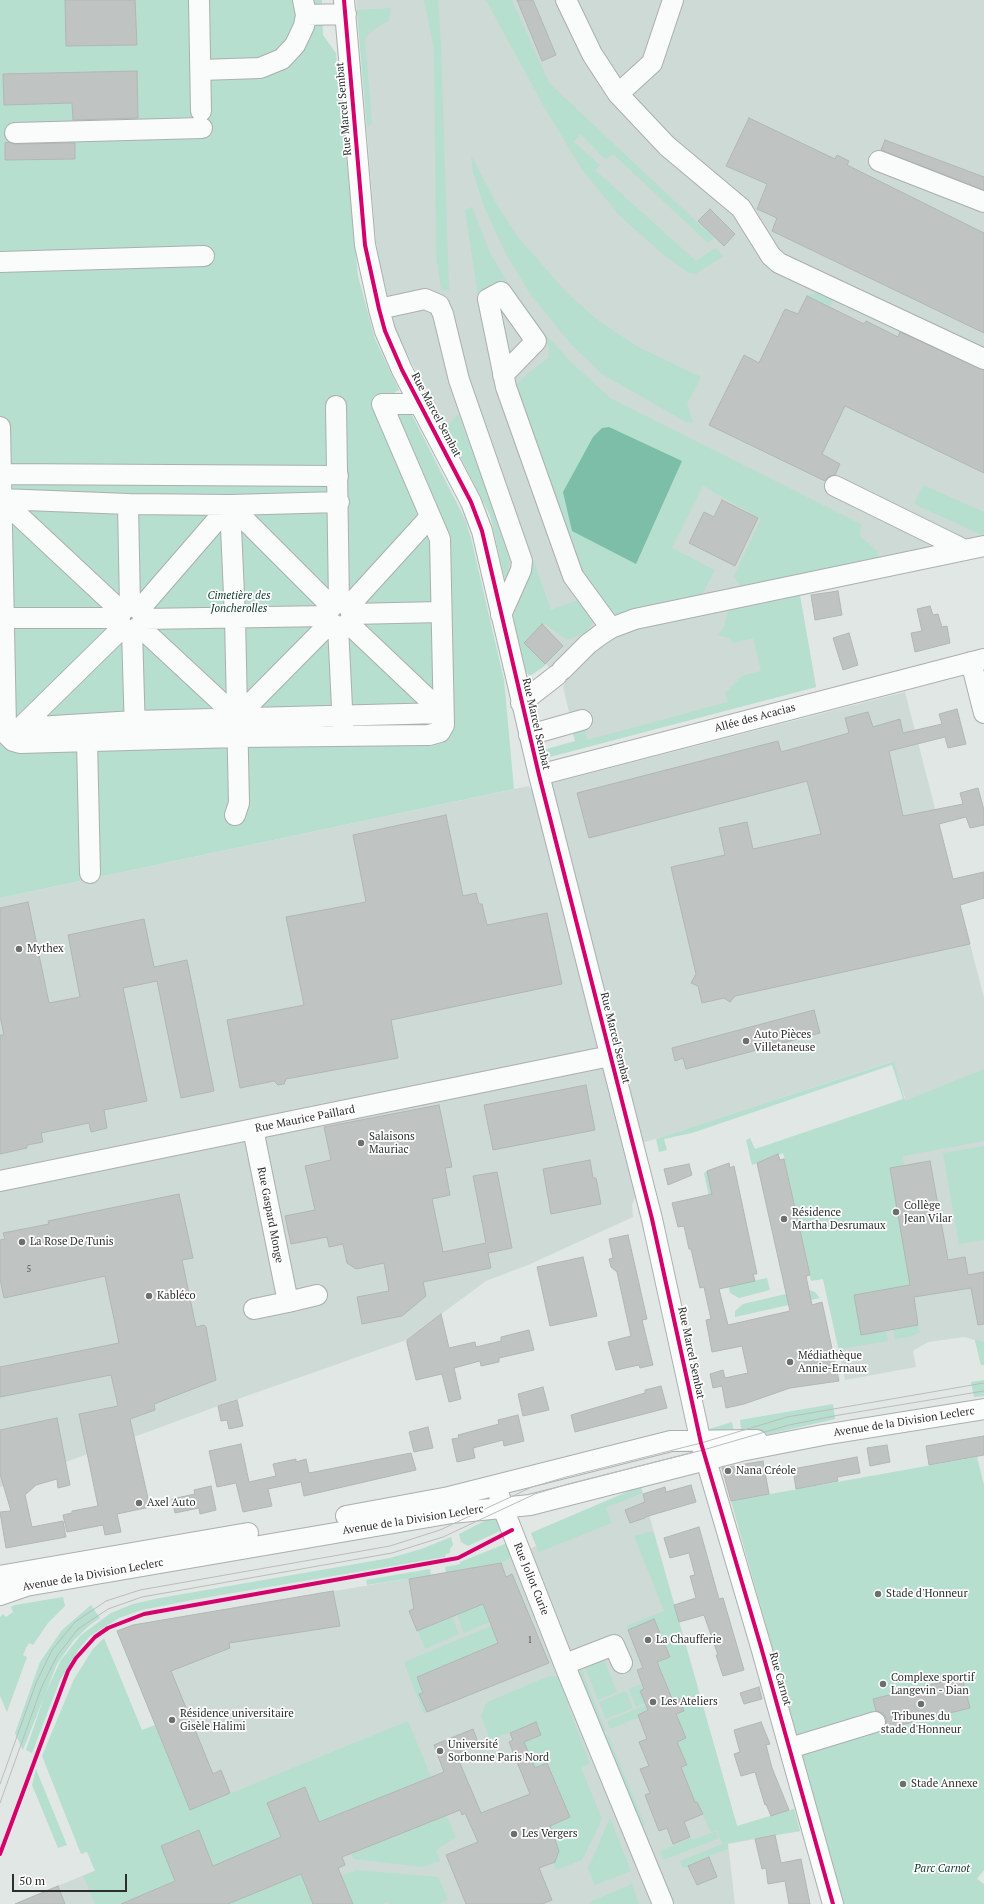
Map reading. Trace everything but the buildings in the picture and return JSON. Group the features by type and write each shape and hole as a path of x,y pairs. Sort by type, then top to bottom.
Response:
{"street":[{"path":"15,132 201,119 199,0"},
{"path":"566,0 592,54 618,94 666,146 741,208 771,256 779,263 984,359"},
{"path":"618,94 652,63 673,0"},
{"path":"201,70 253,69 272,64 286,55 295,45 302,30 305,7 345,7"},
{"name":"Rue Marcel Sembat","path":"345,7 365,245 379,309 392,348 477,516 485,542 521,703 654,1226 706,1461"},
{"path":"879,161 984,202"},
{"path":"0,262 204,256"},
{"path":"379,309 425,299 436,302 441,308 459,380 522,561 521,570 501,615"},
{"path":"503,375 572,576 611,628"},
{"path":"1,500 131,619 238,727 343,736 437,733 440,732 444,725 440,539 382,404 419,404"},
{"path":"336,406 343,736"},
{"path":"0,428 6,727 15,733 238,727 343,714 444,713"},
{"path":"1,474 338,476"},
{"path":"835,486 965,550"},
{"path":"1,500 128,504 230,505 339,502"},
{"path":"128,504 135,730"},
{"path":"135,730 87,740 20,743 13,741 15,733 131,619 230,505"},
{"path":"230,505 340,615 444,713"},
{"path":"230,505 238,727 239,803 235,815"},
{"path":"238,727 430,517"},
{"path":"521,703 559,673 588,644 611,628 635,619 984,546"},
{"path":"3,618 131,619 441,612"},
{"path":"978,661 984,713"},
{"name":"Allée des Acacias","path":"539,775 978,661"},
{"path":"529,735 582,720"},
{"path":"87,740 90,873"},
{"name":"Rue Maurice Paillard","path":"0,1181 610,1056"},
{"name":"Rue Gaspard Monge","path":"252,1129 288,1302"},
{"path":"254,1309 317,1295"},
{"name":"Avenue de la Division Leclerc","path":"0,1595 33,1585 444,1514 530,1505 741,1451 823,1435 984,1409"},
{"name":"Avenue de la Division Leclerc","path":"0,1576 413,1505 671,1441 700,1439 772,1440 823,1435"},
{"name":"Rue Carnot","path":"706,1461 790,1748 833,1904"},
{"name":"Rue Joliot Curie","path":"497,1485 503,1507 566,1668 663,1904"},
{"path":"566,1668 614,1645 622,1663"},
{"path":"790,1748 875,1722"}],"shaded area":[{"path":"356,0 984,0 984,556 800,596 816,687 578,749 563,687 565,683 518,636 490,515 396,332 377,254"},
{"path":"609,427 682,461 636,564 572,531 563,492 593,437 602,428"},
{"path":"905,692 984,998 984,1365 981,1365 975,1340 964,1337 928,1342 913,1351 916,1367 845,1380 794,1146 905,1098 893,1061 663,1137 623,1148 636,1195 632,1205 633,1217 528,1265 486,1281 406,1340 218,1406 66,1462 37,1475 0,1487 0,898 529,786 530,789"},
{"name":"Université Sorbonne Paris Nord","path":"641,1486 737,1826 794,1809 800,1831 728,1844 735,1904 14,1904 94,1871 190,1810 117,1631 133,1625 501,1563 536,1546 531,1533"}],"green space":[{"name":"Cimetière des Joncherolles","path":"0,0 322,0 323,35 336,53 358,276 375,339 399,390 395,392 395,396 401,412 412,415 465,519 471,538 504,680 514,789 0,898"},
{"path":"424,0 438,0 441,45 449,290 441,290 436,255 434,49"},
{"path":"486,0 512,0 549,83 714,238 708,243 613,154 606,160 580,134 574,142 600,165 595,170 696,261 715,248 724,256 695,274 689,273 664,255 620,216 583,171 543,105"},
{"path":"391,8 389,21 374,29 365,38 372,123 367,128 357,10"},
{"path":"471,155 496,203 517,236 567,293 599,321 638,347 701,377 687,404 693,422 686,422 602,374 570,343 531,295 507,256 485,209 473,172"},
{"path":"472,207 490,253 508,284 543,332 572,363 610,398 861,524 860,536 877,551 879,564 743,590 734,576 761,519 703,486 672,548 715,570 703,593 695,598 619,616 606,610 574,569 514,402 517,384 527,374 548,358 549,346 502,282 478,296 465,210"},
{"path":"817,292 833,300 829,308 807,296"},
{"path":"458,414 481,475 509,560 508,577 505,579 490,515 446,428"},
{"path":"923,485 984,512 984,536 914,504"},
{"path":"533,559 551,610 583,598 594,611 593,622 585,633 567,640 545,624 524,643 546,665 530,676 523,669 513,617"},
{"path":"800,596 816,687 546,758 543,750 575,741 572,730 584,727 587,740 728,702 725,693 742,676 761,671 753,638 734,643 728,638 718,635 724,627 728,611"},
{"path":"894,1061 905,1101 984,1069 984,1141 903,1156 904,1166 890,1169 911,1285 854,1295 861,1335 886,1331 888,1341 839,1349 823,1279 811,1281 783,1153 752,1165 746,1140 750,1138 755,1149 903,1099 892,1065 692,1133 664,1139 667,1150 659,1152 656,1139"},
{"path":"984,1146 984,1240 959,1244 943,1153"},
{"path":"707,1171 733,1285 767,1278 770,1290 739,1298 730,1293 704,1173"},
{"path":"807,1289 815,1292 820,1298 735,1317 735,1311 743,1304"},
{"path":"918,1325 920,1332 910,1337 895,1339 893,1329"},
{"path":"975,1340 984,1342 984,1365 981,1365"},
{"path":"984,1380 984,1396 974,1397 971,1382"},
{"path":"833,1404 835,1419 770,1434 742,1435 740,1420"},
{"path":"732,1422 735,1436 714,1435 706,1430"},
{"name":"Complexe sportif Langevin - Dian","path":"977,1457 984,1485 984,1870 977,1879 984,1884 984,1904 844,1904 731,1501"},
{"path":"641,1486 642,1493 606,1508 612,1523 539,1552 531,1533"},
{"path":"494,1516 504,1529 468,1546 461,1542 459,1534"},
{"path":"653,1531 737,1826 794,1809 800,1831 728,1843 728,1849 708,1856 709,1857 683,1868 680,1861 722,1844 717,1830 711,1832 697,1802 680,1808 691,1791 686,1779 676,1783 671,1771 687,1765 670,1744 686,1738 669,1717 684,1711 679,1698 669,1702 657,1662 669,1657 654,1620 628,1630 626,1626 664,1611 634,1536"},
{"path":"451,1537 453,1545 450,1549 450,1553 446,1554 445,1557 192,1600 142,1610 119,1618 90,1636 79,1649 60,1680 32,1753 26,1750 45,1694 61,1660 81,1635 111,1613 133,1604 160,1598 390,1558 421,1549"},
{"path":"510,1542 515,1556 501,1563 446,1573 445,1567 460,1564 460,1562"},
{"path":"430,1569 431,1575 367,1585 366,1580"},
{"path":"63,1597 65,1606 48,1623 33,1645 29,1643 26,1648 23,1655 27,1657 7,1712 0,1696 0,1617 3,1614 6,1617 13,1612 11,1607 15,1605"},
{"path":"483,1604 490,1622 464,1633 457,1615"},
{"path":"91,1605 100,1618 74,1640 57,1664 23,1750 15,1733 40,1662 62,1630"},
{"path":"452,1617 459,1634 425,1649 418,1631"},
{"path":"491,1626 498,1643 461,1658 463,1664 457,1667 454,1661 417,1677 423,1693 419,1694 427,1712 424,1714 404,1662"},
{"path":"104,1638 142,1730 155,1725 190,1810 408,1721 431,1777 319,1822 305,1787 267,1803 281,1837 213,1866 198,1831 161,1846 175,1881 119,1904 95,1904 83,1876 95,1871 87,1852 81,1854 42,1756 74,1679 93,1649"},
{"path":"603,1657 617,1692 598,1700 584,1665"},
{"path":"581,1668 606,1731 602,1732 577,1670"},
{"path":"549,1676 558,1676 573,1701 567,1704 590,1763 581,1768 602,1819 582,1860 556,1870 553,1863 559,1851 550,1826 570,1817 548,1763 535,1768 524,1742 541,1735 536,1722 490,1740 481,1716 485,1705 490,1701"},
{"path":"642,1684 645,1703 636,1707 629,1689"},
{"path":"626,1691 633,1708 606,1719 599,1702"},
{"path":"646,1705 649,1710 638,1715 639,1717 610,1729 607,1721"},
{"path":"608,1735 645,1825 641,1827 604,1736"},
{"path":"36,1769 67,1845 58,1848 32,1785"},
{"path":"446,1815 456,1837 436,1850 440,1861 423,1867 354,1859 351,1854"},
{"path":"610,1818 631,1871 595,1885 588,1868"},
{"path":"716,1831 719,1838 663,1860 660,1851 691,1838 693,1840"},
{"path":"357,1870 438,1877 448,1900 439,1904 389,1904 388,1901 382,1904 353,1904 341,1876"},
{"path":"301,1874 313,1904 228,1904"},
{"path":"632,1884 639,1904 591,1904 590,1902"}],"tram line":[{"path":"0,1784 36,1683 52,1650 75,1622 106,1601 140,1590 390,1546 440,1530 532,1487 566,1477 701,1443 787,1417 984,1383"},
{"path":"0,1803 42,1686 57,1656 78,1629 108,1609 142,1597 392,1553 443,1537 535,1494 568,1484 703,1450 789,1425 839,1415 984,1391"}],"cycle path":[{"path":"344,0 365,245 379,309 385,331 402,370 471,502 482,531 539,775 652,1219 701,1443 761,1647 833,1904"},
{"path":"0,1854 68,1671 76,1658 95,1637 108,1628 144,1614 458,1558 512,1530"}],"place":[{"name":"Mythex","path":"19,949"},
{"name":"Auto Pièces Villetaneuse","path":"746,1041"},
{"name":"Salaisons Mauriac","path":"361,1143"},
{"name":"Collège Jean Vilar","path":"896,1212"},
{"name":"Résidence Martha Desrumaux","path":"784,1219"},
{"name":"La Rose De Tunis","path":"22,1242"},
{"name":"Kabléco","path":"149,1296"},
{"name":"Médiathèque Annie-Ernaux","path":"790,1362"},
{"name":"Nana Créole","path":"728,1471"},
{"name":"Axel Auto","path":"139,1503"},
{"name":"Stade d'Honneur","path":"878,1594"},
{"name":"La Chaufferie","path":"648,1640"},
{"name":"Complexe sportif Langevin - Dian","path":"883,1684"},
{"name":"Les Ateliers","path":"653,1702"},
{"name":"Tribunes du stade d'Honneur","path":"921,1704"},
{"name":"Résidence universitaire Gisèle Halimi","path":"172,1720"},
{"name":"Université Sorbonne Paris Nord","path":"440,1751"},
{"name":"Stade Annexe","path":"903,1784"},
{"name":"Les Vergers","path":"514,1834"}],"park label":[{"name":"Parc Carnot","path":"942,1869"}]}
